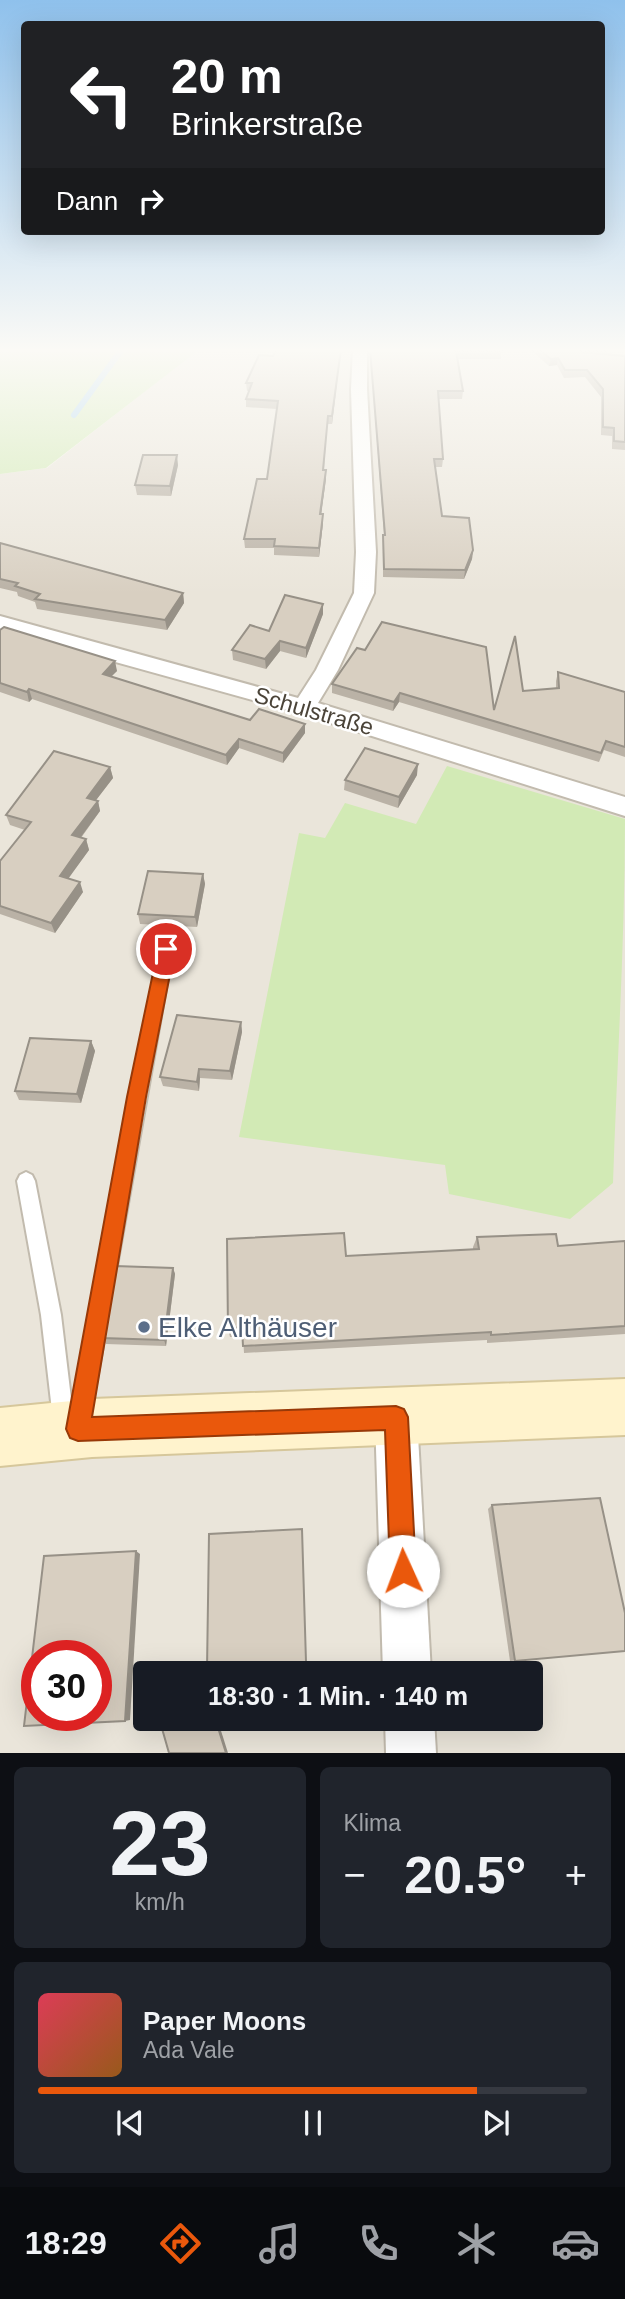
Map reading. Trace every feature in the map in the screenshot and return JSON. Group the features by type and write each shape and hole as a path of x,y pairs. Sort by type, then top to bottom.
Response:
{"street":[{"path":"304,707 327,670 365,593 366,512 361,431"},
{"name":"Schulstraße","path":"0,623 304,707 625,807"},
{"path":"0,1437 71,1430 625,1407"},
{"path":"396,1417 406,1661"},
{"path":"410,1731 411,1753"}],"lane":[{"path":"71,1430 166,949"},
{"path":"26,1181 71,1430"}],"shaded area":[{"path":"95,431 625,431 625,1753 0,1753 0,474 47,468"}],"green space":[{"path":"0,431 94,431 46,468 0,474"},
{"path":"447,766 625,819 613,1183 570,1219 449,1194 445,1165 239,1137 299,833 325,838 345,803 416,824"}],"building":[{"path":"274,431 327,431 319,548 274,546 275,539 244,539 257,479 267,479"},
{"path":"377,431 441,431 443,459 434,459 442,516 469,518 473,550 465,570 384,569 385,535"},
{"path":"614,431 625,431 625,442 614,441"},
{"path":"143,455 177,455 170,486 135,485"},
{"path":"0,543 183,593 165,620 35,599 40,594 15,586 18,583 0,579"},
{"path":"285,595 323,604 306,648 280,641 265,659 232,650 250,625 269,631"},
{"path":"382,622 486,647 494,710 515,636 523,691 559,688 558,672 625,692 625,747 606,741 601,753 400,693 394,702 332,684 357,648 365,650"},
{"path":"4,627 115,661 103,674 250,720 259,709 305,724 283,753 239,739 226,755 29,689 27,692 0,683 0,630"},
{"path":"365,748 418,764 399,797 345,780"},
{"path":"54,751 110,767 87,798 98,801 72,835 86,839 60,876 80,882 51,923 0,906 0,861 31,822 6,815"},
{"path":"148,871 203,874 195,917 138,914"},
{"path":"177,1015 241,1022 230,1071 199,1069 197,1082 160,1077"},
{"path":"30,1038 91,1041 77,1094 15,1091"},
{"path":"344,1233 346,1256 479,1249 477,1237 556,1234 558,1246 625,1241 625,1326 243,1346 242,1327 228,1329 227,1239"},
{"path":"115,1266 173,1268 164,1340 102,1338"},
{"path":"600,1498 625,1613 625,1651 515,1661 492,1505"},
{"path":"302,1529 306,1661 207,1661 209,1534"},
{"path":"136,1551 125,1721 112,1722 112,1640 34,1640 44,1556"},
{"path":"163,1731 219,1731 226,1753 169,1753"}],"place":[{"name":"Elke Althäuser","path":"144,1327"}],"route":[{"path":"166,949 78,1429 396,1417 403,1571"}]}
